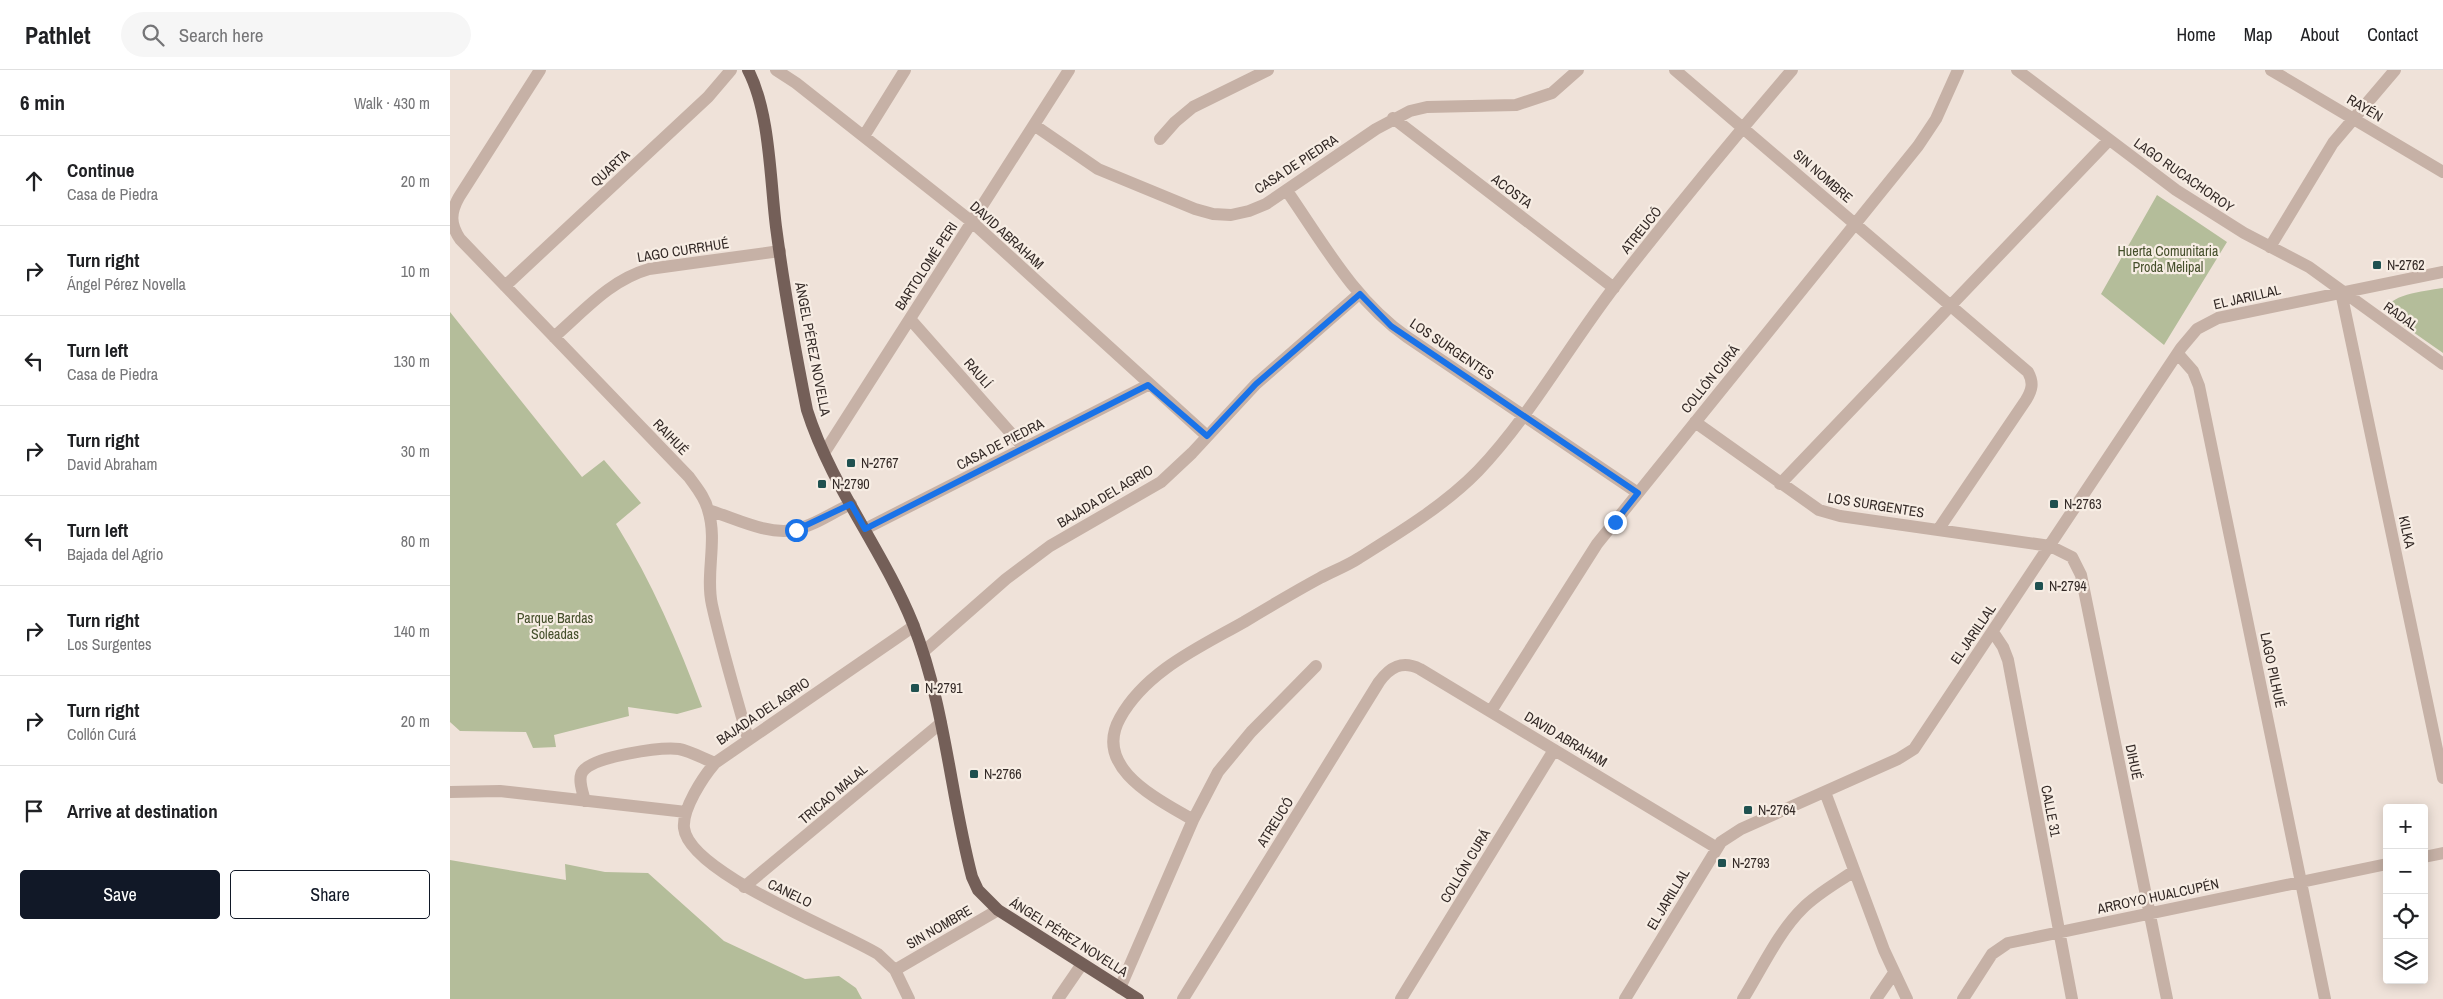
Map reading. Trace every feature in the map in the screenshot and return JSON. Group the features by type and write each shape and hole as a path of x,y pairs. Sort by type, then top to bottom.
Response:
{"main road":[{"name":"ÁNGEL PÉREZ NOVELLA","path":"748,70 754,81 762,114 780,251 807,410 824,453 898,590 914,626 923,652 941,723 972,878 978,890 998,910 1138,999"}],"street":[{"path":"451,216 459,197 540,70"},
{"name":"QUARTA","path":"505,286 708,97 731,70"},
{"name":"DAVID ABRAHAM","path":"776,70 864,136 972,222 1148,385 1207,436"},
{"path":"864,136 905,70"},
{"name":"BARTOLOMÉ PERI","path":"824,453 1069,70"},
{"path":"1160,139 1175,122 1193,107 1268,70"},
{"name":"CASA DE PIEDRA","path":"1034,125 1098,169 1195,210 1231,215 1258,207 1286,191 1393,118 1427,107 1516,105 1552,93 1578,70"},
{"name":"SIN NOMBRE","path":"1675,70 2028,372 2032,380 2032,387 2026,400 1938,530"},
{"name":"ATREUCÓ","path":"1193,820 1160,801 1128,777 1115,756 1112,739 1120,719 1136,696 1178,660 1318,579 1356,560 1455,493 1490,457 1523,416 1614,288 1742,128 1792,70"},
{"name":"COLLÓN CURÁ","path":"1491,711 1582,565 1918,146 1936,119 1958,70"},
{"name":"LAGO RUCACHOROY","path":"2017,70 2195,202 2270,247 2315,271 2341,292"},
{"name":"RAYÉN","path":"2271,70 2443,172"},
{"path":"2270,247 2333,143 2352,118 2395,70"},
{"name":"ACOSTA","path":"1393,118 1614,288"},
{"path":"1780,484 2109,140"},
{"name":"LOS SURGENTES","path":"1286,191 1360,294 1391,326 1638,493"},
{"name":"RAIHUÉ","path":"451,216 452,224 460,239 689,477 701,493 708,510 711,536 709,578 712,605 748,739"},
{"name":"LAGO CURRHUÉ","path":"554,337 610,287 634,273 649,269 780,251"},
{"name":"EL JARILLAL","path":"1625,999 1717,848 1734,833 1898,759 1914,748 2178,354 2197,329 2218,318 2443,272"},
{"name":"RADAL","path":"2341,292 2443,364"},
{"name":"KILKA","path":"2341,292 2443,778"},
{"name":"BAJADA DEL AGRIO","path":"923,652 1028,561 1050,546 1161,482 1177,469 1256,384 1360,294"},
{"name":"RAULÍ","path":"910,318 1024,448"},
{"name":"LAGO PILHUÉ","path":"2178,354 2193,371 2199,386 2325,999"},
{"name":"CASA DE PIEDRA","path":"865,529 1148,385"},
{"name":"LOS SURGENTES","path":"1695,422 1808,504 1829,514 2050,546"},
{"path":"708,510 763,527 786,530 807,526 851,504"},
{"name":"DIHUÉ","path":"2050,546 2072,557 2079,569 2167,999"},
{"name":"BAJADA DEL AGRIO","path":"684,829 686,812 701,782 715,763 914,626"},
{"name":"CALLE 31","path":"1993,632 2003,647 2008,660 2072,999"},
{"path":"1120,988 1206,793 1233,751 1316,666"},
{"name":"DAVID ABRAHAM","path":"1396,666 1414,666 1717,848"},
{"name":"ATREUCÓ","path":"1184,999 1379,682 1396,666"},
{"name":"TRICAO MALAL","path":"744,887 941,723"},
{"path":"585,801 580,778 582,771 590,766 636,751 680,749 715,763"},
{"name":"COLLÓN CURÁ","path":"1402,999 1554,750"},
{"path":"450,792 500,791 686,812"},
{"path":"1824,792 1894,973 1907,999"},
{"name":"CANELO","path":"684,829 692,844 720,870 744,887 868,948 895,970"},
{"path":"2428,856 2443,853"},
{"name":"ARROYO HUALCUPÉN","path":"1963,999 1985,963 1999,948 2014,941 2383,865"},
{"path":"1743,999 1802,908 1819,894 1854,872"},
{"name":"SIN NOMBRE","path":"895,970 998,910"},
{"path":"1058,999 1082,964"},
{"path":"895,970 909,999"},
{"path":"1876,999 1894,973"}],"green space":[{"name":"Huerta Comunitaria Proda Melipal","path":"2157,195 2227,242 2164,345 2101,294"},
{"path":"2443,288 2443,353 2393,318 2388,310 2389,304 2396,299"},
{"name":"Parque Bardas Soleadas","path":"450,312 582,477 604,460 641,503 616,524 641,568 663,613 702,707 677,714 628,707 629,716 554,735 556,747 533,748 526,732 460,731 450,722"},
{"path":"450,860 566,880 565,864 605,872 648,873 724,941 805,979 839,976 856,988 862,999 450,999"}],"place":[{"name":"N-2762","path":"2377,265"},
{"name":"N-2767","path":"851,463"},
{"name":"N-2790","path":"822,484"},
{"name":"N-2763","path":"2054,504"},
{"name":"N-2794","path":"2039,586"},
{"name":"N-2791","path":"915,688"},
{"name":"N-2766","path":"974,774"},
{"name":"N-2764","path":"1748,810"},
{"name":"N-2793","path":"1722,863"}],"route":[{"path":"796,530 851,504 865,529 1148,385 1207,436 1256,384 1360,294 1367,304 1391,326 1638,493 1615,522"}]}
